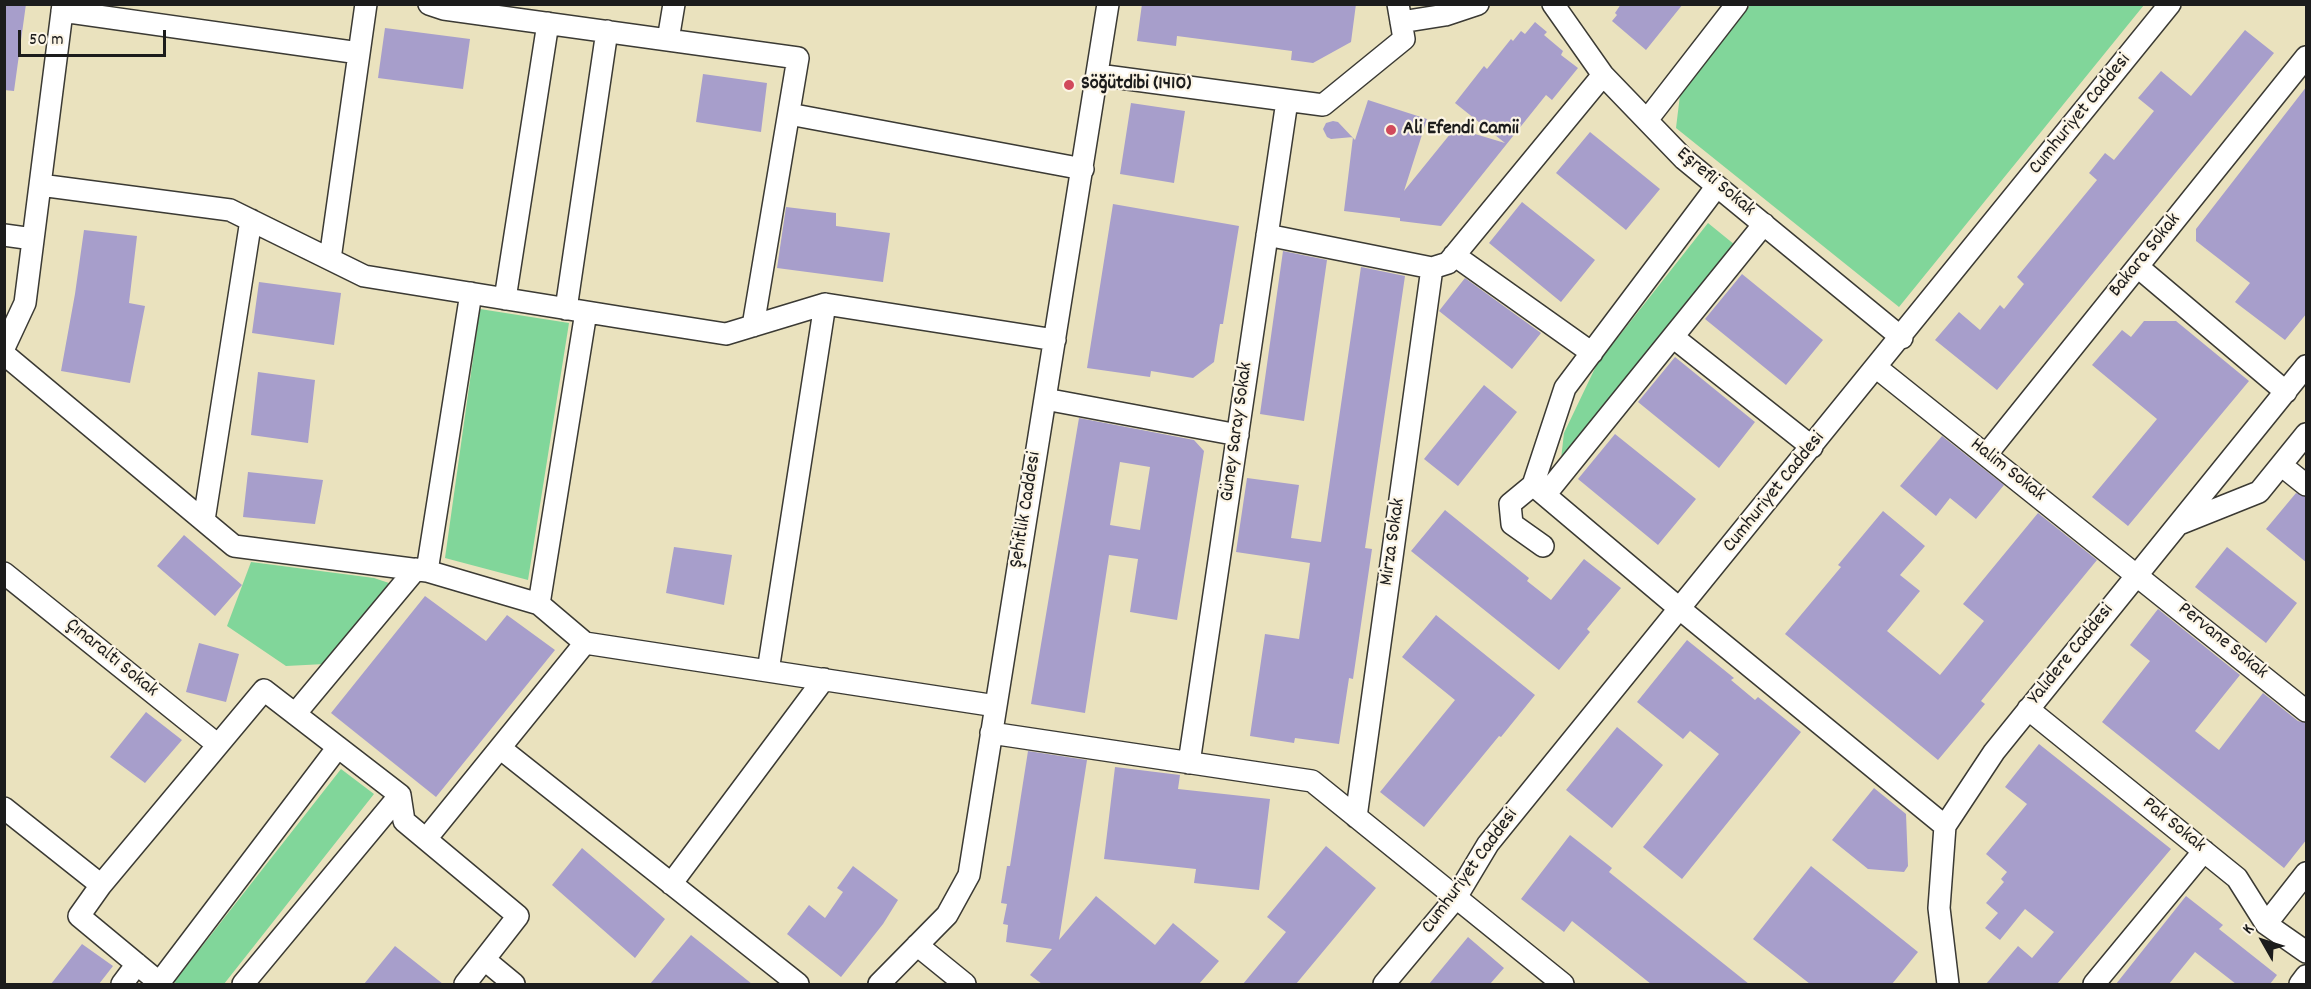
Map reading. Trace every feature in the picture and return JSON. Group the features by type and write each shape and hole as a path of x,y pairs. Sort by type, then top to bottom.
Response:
{"street":[{"path":"330,259 366,4"},
{"path":"668,40 674,4"},
{"name":"Şehitlik Caddesi","path":"879,984 947,915 969,875 1108,4"},
{"path":"1098,75 1323,105 1404,39 1400,14 1445,15 1478,4"},
{"name":"Eşrefli Sokak","path":"1553,4 1603,75 1684,159 1902,338"},
{"path":"1647,120 1737,4"},
{"name":"Cumhuriyet Caddesi","path":"1384,984 1455,899 1488,843 1902,338 2170,4"},
{"path":"439,6 798,58 753,326"},
{"path":"4,348 25,303 63,8 359,53"},
{"path":"505,299 548,23"},
{"path":"539,604 576,311 607,31"},
{"name":"Bakara Sokak","path":"1986,455 2307,57"},
{"path":"1267,235 1432,268 1448,263 1603,75"},
{"name":"Güney Saray Sokak","path":"1189,763 1287,100"},
{"path":"789,114 1083,169"},
{"path":"40,185 230,210 364,276 726,334 825,304 1054,340"},
{"path":"1539,490 1565,388 1718,186"},
{"path":"204,520 251,220"},
{"path":"1543,546 1512,524 1510,504 1539,490 1673,337 1764,224"},
{"path":"4,235 33,239"},
{"path":"1454,255 1592,353"},
{"path":"2138,267 2286,392"},
{"name":"Mirza Sokak","path":"1356,817 1432,268"},
{"path":"295,714 422,570 471,293"},
{"path":"768,671 825,304"},
{"path":"1673,337 1812,447"},
{"path":"4,354 234,546 422,570 539,604 585,643 996,706"},
{"name":"Yalıdere Caddesi","path":"1945,826 1994,752 2307,366"},
{"name":"Halim Sokak","path":"1877,368 2138,574"},
{"path":"1045,399 1238,435"},
{"path":"2179,524 2259,492 2307,434"},
{"path":"2281,465 2307,485"},
{"path":"1539,490 1945,826 1940,908 1948,984"},
{"name":"Çınaraltı Sokak","path":"4,573 218,745"},
{"name":"Pervane Sokak","path":"2138,574 2307,711"},
{"path":"426,839 585,643"},
{"path":"671,884 824,680"},
{"path":"338,747 160,984 79,916 101,885 264,690 338,747 400,795 404,821 518,916 465,984"},
{"name":"Pak Sokak","path":"2028,709 2236,878 2266,924 2307,952"},
{"path":"992,733 1312,781 1455,899 1563,984"},
{"path":"500,748 798,984"},
{"path":"243,984 400,795"},
{"path":"4,808 101,885"},
{"path":"2094,984 2204,851"},
{"path":"2266,924 2307,873"},
{"path":"917,945 965,984"},
{"path":"485,960 514,984"},
{"path":"122,984 137,964"},
{"path":"2300,984 2307,976"}],"green space":[{"path":"1750,5 2144,5 1899,307 1676,128 1680,95"},
{"path":"1708,223 1735,245 1561,459 1564,433 1597,364"},
{"path":"480,309 569,323 528,580 445,558"},
{"path":"251,562 374,578 389,583 383,596 325,664 286,666 227,626"},
{"path":"341,769 374,794 224,984 178,984 174,982"}],"building":[{"path":"4,4 26,4 14,91 4,90"},
{"path":"1142,4 1356,4 1351,42 1313,63 1291,60 1292,51 1177,36 1176,46 1137,41"},
{"path":"1621,4 1683,4 1646,50 1612,21"},
{"path":"1535,22 1547,32 1544,35 1563,51 1561,55 1578,68 1552,100 1546,95 1441,226 1344,211 1353,138 1355,140 1368,100 1427,119 1404,191 1455,128 1505,143 1455,103 1484,66 1487,69 1511,39 1513,41 1521,31 1525,34"},
{"path":"385,28 470,39 463,89 378,78"},
{"path":"2245,30 2274,53 1997,390 1935,340 1959,312 1980,330 2000,305 2004,309 2024,284 2017,277 2097,180 2089,173 2105,153 2114,160 2154,111 2138,98 2161,71 2191,96"},
{"path":"703,74 767,83 761,132 696,122"},
{"path":"2307,86 2307,313 2285,340 2235,302 2250,283 2196,241 2196,229"},
{"path":"1131,103 1185,111 1174,183 1120,174"},
{"path":"1338,122 1352,137 1331,139 1327,137 1323,129 1326,123"},
{"path":"1590,132 1660,189 1626,230 1556,173"},
{"path":"1522,202 1595,260 1561,302 1489,243"},
{"path":"1113,204 1239,226 1223,324 1220,324 1214,362 1193,378 1151,371 1150,377 1087,368"},
{"path":"786,207 836,213 836,226 890,233 883,282 777,268"},
{"path":"84,230 137,236 129,303 145,306 130,383 61,371"},
{"path":"1283,251 1327,260 1304,421 1260,414"},
{"path":"1361,267 1405,276 1365,548 1372,549 1353,679 1349,678 1339,744 1295,738 1294,743 1250,736 1265,634 1299,639 1310,563 1236,552 1247,478 1299,485 1291,538 1321,542"},
{"path":"1742,274 1823,340 1786,385 1705,319"},
{"path":"1465,278 1541,333 1512,369 1439,311"},
{"path":"259,282 341,293 334,345 252,333"},
{"path":"2144,321 2176,321 2249,381 2128,526 2092,497 2157,419 2092,365 2122,330 2131,337"},
{"path":"1675,357 1755,422 1719,468 1638,402"},
{"path":"258,372 315,380 308,443 251,435"},
{"path":"1484,385 1517,412 1458,486 1424,459"},
{"path":"1079,418 1194,440 1204,451 1177,620 1130,612 1138,559 1109,555 1085,713 1031,704","holes":["1120,462 1150,467 1140,530 1110,525"]},
{"path":"1615,434 1696,499 1658,545 1578,479"},
{"path":"1942,436 2004,485 1976,519 1950,498 1936,516 1900,486"},
{"path":"248,472 323,480 315,524 243,517"},
{"path":"2296,493 2307,497 2307,563 2266,529"},
{"path":"1445,510 1529,578 1527,581 1551,600 1584,559 1621,588 1587,629 1590,632 1559,670 1411,551"},
{"path":"1883,511 1925,546 1900,575 1920,591 1887,631 1940,675 1984,621 1963,604 2038,513 2097,560 1981,701 1985,704 1938,760 1785,634 1841,567 1838,565"},
{"path":"184,535 242,585 215,616 157,566"},
{"path":"674,547 732,555 724,605 666,593"},
{"path":"2227,547 2297,603 2266,643 2195,587"},
{"path":"425,596 486,641 507,615 555,650 436,797 331,713"},
{"path":"2158,609 2240,675 2195,731 2219,750 2263,693 2298,721 2307,723 2307,839 2284,868 2102,722 2150,661 2130,645"},
{"path":"1436,615 1535,695 1424,827 1380,792 1455,700 1402,657"},
{"path":"1687,640 1734,678 1731,680 1755,700 1758,697 1801,732 1682,879 1643,847 1719,754 1690,731 1683,739 1637,702"},
{"path":"199,643 239,654 226,702 186,692"},
{"path":"146,712 182,740 145,783 110,757"},
{"path":"1617,727 1663,765 1612,828 1566,790"},
{"path":"2039,744 2171,849 2057,984 1986,984 2018,946 2032,958 2054,932 2025,909 2000,940 1985,928 1998,913 1986,903 2004,882 2001,879 2007,872 1986,854 2027,804 2005,787"},
{"path":"1028,751 1087,760 1059,940 1096,896 1155,945 1173,923 1219,961 1199,984 1042,984 1030,975 1052,949 1006,942 1008,925 1003,924 1007,904 1001,903 1007,866 1010,866"},
{"path":"1115,767 1180,775 1178,789 1270,799 1259,890 1194,883 1196,869 1104,859"},
{"path":"1874,788 1906,814 1908,866 1904,872 1868,869 1832,840"},
{"path":"1570,835 1612,868 1609,872 1749,984 1651,984 1572,921 1564,932 1521,899"},
{"path":"1326,846 1376,888 1296,984 1243,984 1286,932 1267,917"},
{"path":"582,848 665,919 635,958 552,885"},
{"path":"853,866 898,900 883,924 841,977 787,934 809,905 825,918 843,892 837,888"},
{"path":"1811,866 1918,952 1892,984 1810,984 1753,939"},
{"path":"2186,896 2223,925 2219,929 2277,975 2270,984 2236,984 2195,952 2169,984 2116,984"},
{"path":"691,935 752,984 650,984"},
{"path":"1468,937 1504,968 1490,984 1429,984"},
{"path":"82,944 113,966 99,984 51,984"},
{"path":"395,946 443,984 364,984"}],"place":[{"name":"Söğütdibi (1410)","path":"1069,85"},
{"name":"Ali Efendi Camii","path":"1391,130"}]}
